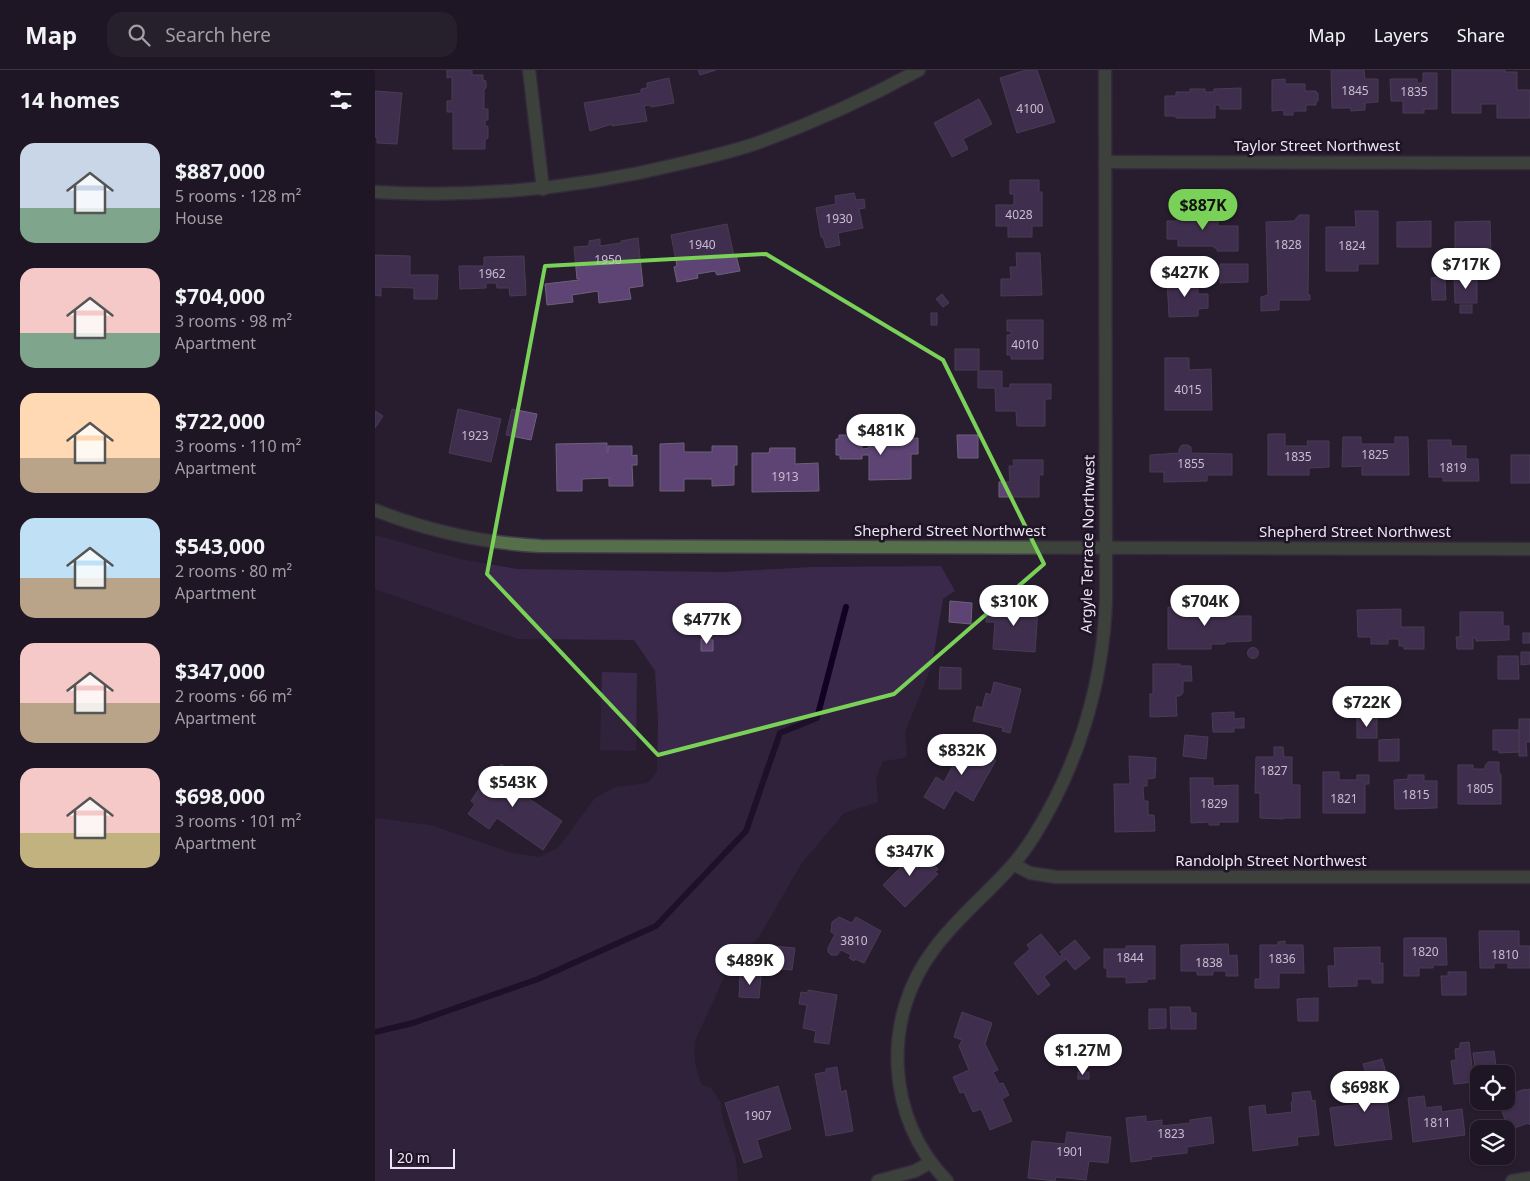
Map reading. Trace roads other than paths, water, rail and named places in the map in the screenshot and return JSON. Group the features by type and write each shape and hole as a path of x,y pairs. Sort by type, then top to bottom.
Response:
{"street":[{"path":"529,70 543,189"},
{"path":"375,192 484,193 543,189 629,176 694,161 759,142 830,114 919,70"},
{"name":"Argyle Terrace Northwest","path":"947,1181 931,1162 912,1130 901,1092 897,1068 897,1044 905,1006 919,971 934,947 1015,865 1035,836 1055,799 1077,748 1089,715 1099,669 1105,624 1106,547 1105,70"},
{"name":"Taylor Street Northwest","path":"1105,162 1530,163"},
{"name":"Shepherd Street Northwest","path":"375,510 413,524 461,536 540,546 1530,549"},
{"name":"Randolph Street Northwest","path":"1015,865 1030,873 1056,877 1530,877"},
{"path":"878,1181 915,1171 931,1162"},
{"path":"1512,1181 1530,1178"}],"waterway":[{"path":"375,1032 413,1023 538,979 656,926 746,831 780,733 817,718 846,607"}]}
